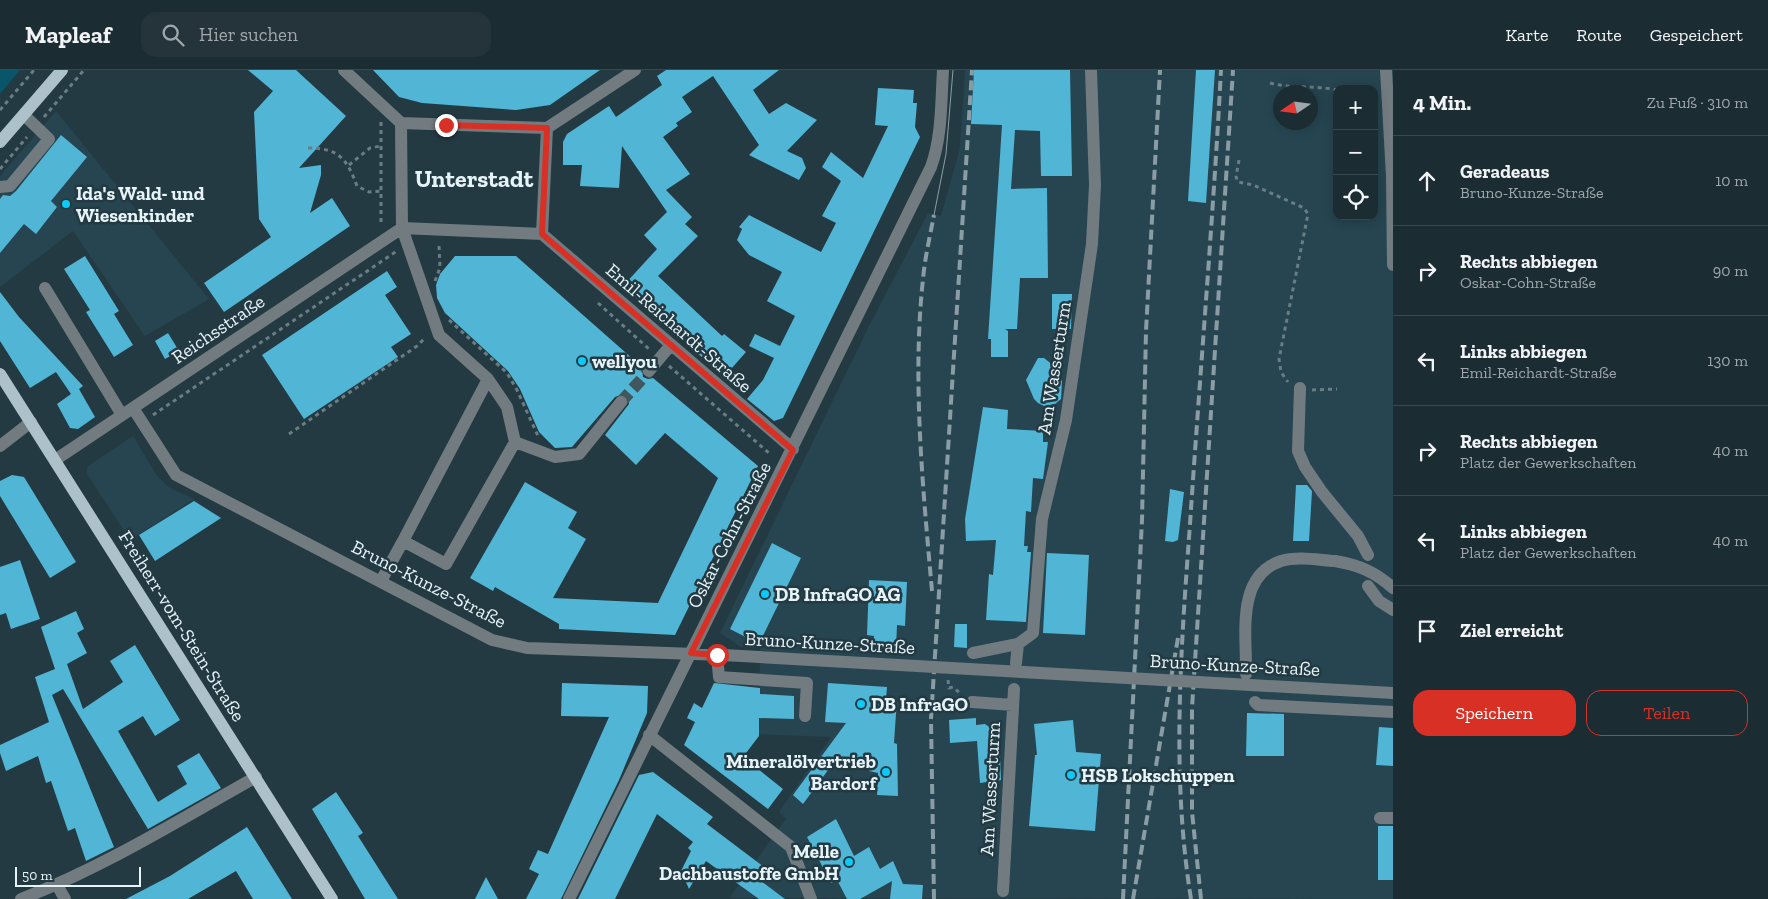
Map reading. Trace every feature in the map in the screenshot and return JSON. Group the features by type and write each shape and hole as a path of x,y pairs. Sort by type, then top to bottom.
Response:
{"main road":[{"path":"0,142 62,70"},
{"name":"Freiherr-vom-Stein-Straße","path":"0,374 332,899"}],"street":[{"path":"344,70 401,123 547,128 635,70"},
{"name":"Oskar-Cohn-Straße","path":"570,899 649,736 793,450 936,153 944,70"},
{"name":"Am Wasserturm","path":"1018,644 1032,632 1042,519 1066,420 1092,244 1096,185 1091,70"},
{"path":"1386,70 1392,176 1393,265"},
{"path":"0,187 10,186 50,139 24,115"},
{"path":"401,123 402,228 410,246 439,335 488,379 507,407 515,442 446,564 403,541"},
{"path":"402,228 542,234 547,128"},
{"name":"Reichsstraße","path":"55,460 402,228"},
{"name":"Emil-Reichardt-Straße","path":"542,234 793,450"},
{"name":"Bruno-Kunze-Straße","path":"45,288 127,412 142,423 176,475 492,640 519,646 582,651 691,653 1393,693"},
{"path":"649,371 670,346"},
{"path":"381,582 488,379"},
{"path":"1300,388 1298,451 1305,467 1322,492 1358,536 1368,555"},
{"path":"515,442 555,457 579,454 621,402"},
{"path":"0,446 31,422"},
{"name":"Bruno-Kunze-Straße","path":"1246,674 1247,608 1250,590 1261,572 1281,562 1302,559 1335,561 1358,565 1378,575 1393,588"},
{"path":"1368,586 1379,601 1393,610"},
{"path":"973,653 1018,644 1016,663"},
{"path":"720,655 720,677 806,683 805,716"},
{"name":"Am Wasserturm","path":"1003,891 1014,690"},
{"path":"972,702 1014,705"},
{"path":"1256,702 1258,704 1393,712"},
{"path":"649,736 791,847 813,896"},
{"path":"21,899 58,885 123,853 256,777"},
{"path":"1380,818 1393,818"},
{"path":"58,885 65,899"}],"path":[{"path":"0,110 34,70"},
{"path":"1270,83 1292,86 1319,86 1333,89"},
{"path":"381,104 381,241"},
{"path":"349,165 370,148 381,146"},
{"path":"308,148 323,148 336,153 349,165 357,186 369,192 381,191"},
{"path":"1239,160 1236,177 1238,182 1254,186 1304,208 1308,214 1284,328 1279,360 1281,372"},
{"path":"439,245 440,268"},
{"path":"142,423 400,249 410,246 448,245"},
{"path":"594,300 769,453"},
{"path":"289,434 417,346 436,326"},
{"path":"948,685 949,688 953,687"}],"shaded area":[{"path":"0,70 20,70 0,94"},
{"path":"965,70 1393,70 1393,899 729,898 786,819 779,812 831,737 759,734 760,648 741,647 720,633 869,326 928,213 941,216 960,148"},
{"name":"Ida's Wald- und Wiesenkinder","path":"56,111 209,299 145,336 73,231 0,287 0,176"},
{"path":"133,436 157,476 170,488 194,499 130,540 87,474 87,470 88,466"}],"building":[{"path":"248,70 296,70 346,116 299,168 321,165 321,175 310,213 332,198 350,226 224,312 204,283 271,237 259,219 254,112 273,91"},
{"path":"373,70 600,70 550,105 516,110 422,103 399,97"},
{"path":"666,70 779,70 753,90 769,114 786,103 817,120 787,151 802,158 806,168 799,180 749,155 759,145 713,76 682,97 692,112 676,123 678,126 663,137 690,174 666,190 692,217 685,224 698,236 658,276 722,336 724,334 746,352 724,377 623,286 657,249 644,235 667,212 622,146 619,188 580,186 582,165 563,165 563,142 567,134 609,106 616,117 662,85 657,76"},
{"path":"974,70 1070,70 1072,176 1041,176 1040,131 1015,130 1011,189 1047,188 1048,278 1020,278 1017,329 1005,329 1008,331 1008,357 991,357 991,339 988,339 1002,125 971,124"},
{"path":"1196,70 1215,70 1206,203 1188,201"},
{"path":"878,88 914,90 913,103 917,103 915,127 920,137 783,418 774,421 747,399 763,380 774,358 749,346 755,334 780,346 795,316 767,301 782,272 749,255 737,240 742,229 739,227 749,215 821,252 836,223 822,216 841,181 822,167 831,152 863,178 888,126 875,125"},
{"path":"61,135 87,157 51,201 57,207 36,234 24,224 0,253 0,199 3,195 10,196 16,191"},
{"path":"85,256 119,311 114,314 133,345 114,357 86,312 90,310 64,269"},
{"path":"455,256 516,256 642,367 643,377 653,378 758,466 675,635 559,629 559,624 495,587 493,591 470,578 525,482 577,512 568,528 586,539 553,598 658,603 718,478 665,433 636,465 605,435 629,404 628,399 623,394 615,397 572,447 555,448 539,432 520,389 508,371 445,313 437,298 436,285 440,274"},
{"path":"387,271 397,287 385,295 411,334 391,347 398,357 304,419 262,355"},
{"path":"0,292 19,317 83,386 79,389 95,417 78,429 70,428 57,404 71,394 56,372 30,388 0,341"},
{"path":"1052,294 1072,294 1071,329 1052,329"},
{"path":"168,333 179,351 165,359 155,341"},
{"path":"1038,358 1044,358 1054,366 1051,368 1062,381 1061,399 1055,404 1044,406 1038,403 1034,399 1026,380"},
{"path":"983,407 1008,410 1007,429 1043,431 1043,442 1048,442 1043,479 1033,478 1031,512 1026,511 1024,546 1028,546 1027,552 1031,552 1026,622 986,620 989,574 993,575 996,540 966,541 965,519"},
{"path":"12,475 24,477 76,562 50,578 0,496 0,481"},
{"path":"1296,485 1307,485 1312,491 1309,541 1293,541"},
{"path":"1170,489 1184,492 1178,540 1173,542 1165,541"},
{"path":"194,501 221,518 155,561 139,535"},
{"name":"DB InfraGO AG","path":"772,543 801,558 759,644 730,629"},
{"path":"1047,553 1089,555 1085,635 1043,633"},
{"path":"20,560 40,619 11,629 6,613 0,615 0,567"},
{"path":"869,580 907,582 905,626 897,625 896,648 873,646 874,636 867,635"},
{"path":"76,611 84,629 77,633 87,653 67,664 83,709 123,682 110,661 135,645 180,720 155,736 143,716 118,731 158,802 187,784 177,766 199,753 221,788 148,829 63,689 52,695 114,847 86,861 75,828 68,831 51,781 46,783 38,756 6,771 0,753 0,745 49,722 35,677 55,669 41,627"},
{"path":"955,624 967,624 967,648 954,647"},
{"path":"562,683 648,686 647,713 619,780 561,899 526,899 539,874 529,869 538,850 548,854 609,717 561,716"},
{"path":"714,683 760,688 760,694 794,696 794,719 759,718 759,736 743,757 783,789 768,809 684,745 695,722 687,718 694,703 702,708"},
{"path":"828,683 887,687 886,699 897,699 894,743 897,744 898,796 877,795 878,773 869,771 870,760 837,758 803,804 793,795 846,723 825,722"},
{"path":"1247,713 1284,714 1284,756 1246,756"},
{"path":"976,718 976,725 985,724 999,734 1001,780 980,783 977,741 950,743 949,720"},
{"name":"HSB Lokschuppen","path":"1073,720 1076,752 1101,754 1095,831 1029,826 1035,755 1037,755 1034,724"},
{"path":"1379,727 1393,728 1393,766 1376,765"},
{"path":"653,772 713,817 707,824 768,870 761,881 785,899 759,899 706,861 689,889 681,871 691,851 688,848 693,842 657,814 615,899 578,899 639,775"},
{"path":"336,792 363,833 358,836 398,899 365,899 312,809"},
{"path":"836,819 854,856 869,847 880,869 893,861 903,884 923,885 922,899 890,899 892,881 860,899 847,899 837,880 831,883 807,837"},
{"path":"1378,826 1393,826 1393,880 1378,880"},
{"path":"247,827 292,899 253,899 236,871 188,899 126,899 170,876"},
{"path":"486,877 498,899 475,899"}],"tunnel":[{"path":"621,402 649,371"}],"tram line":[{"path":"934,215 946,154 953,70"}],"railway":[{"path":"934,899 931,719 972,70"},
{"path":"1123,899 1142,520 1146,331 1160,70"},
{"path":"1191,899 1181,806 1181,664 1221,70"},
{"path":"1201,899 1192,812 1192,708 1233,70"},
{"path":"932,591 920,435 918,356 924,271 934,215"},
{"path":"1133,899 1178,638"}],"place":[{"name":"Ida's Wald- und Wiesenkinder","path":"66,204"},
{"name":"wellyou","path":"582,361"},
{"name":"DB InfraGO AG","path":"765,594"},
{"name":"DB InfraGO","path":"861,704"},
{"name":"Mineralölvertrieb Bardorf","path":"886,772"},
{"name":"HSB Lokschuppen","path":"1071,775"},
{"name":"Melle Dachbaustoffe GmbH","path":"849,862"}],"district":[{"name":"Unterstadt","path":"474,178"}],"route":[{"path":"446,125 547,128 542,234 793,450 691,653 717,655"}]}
